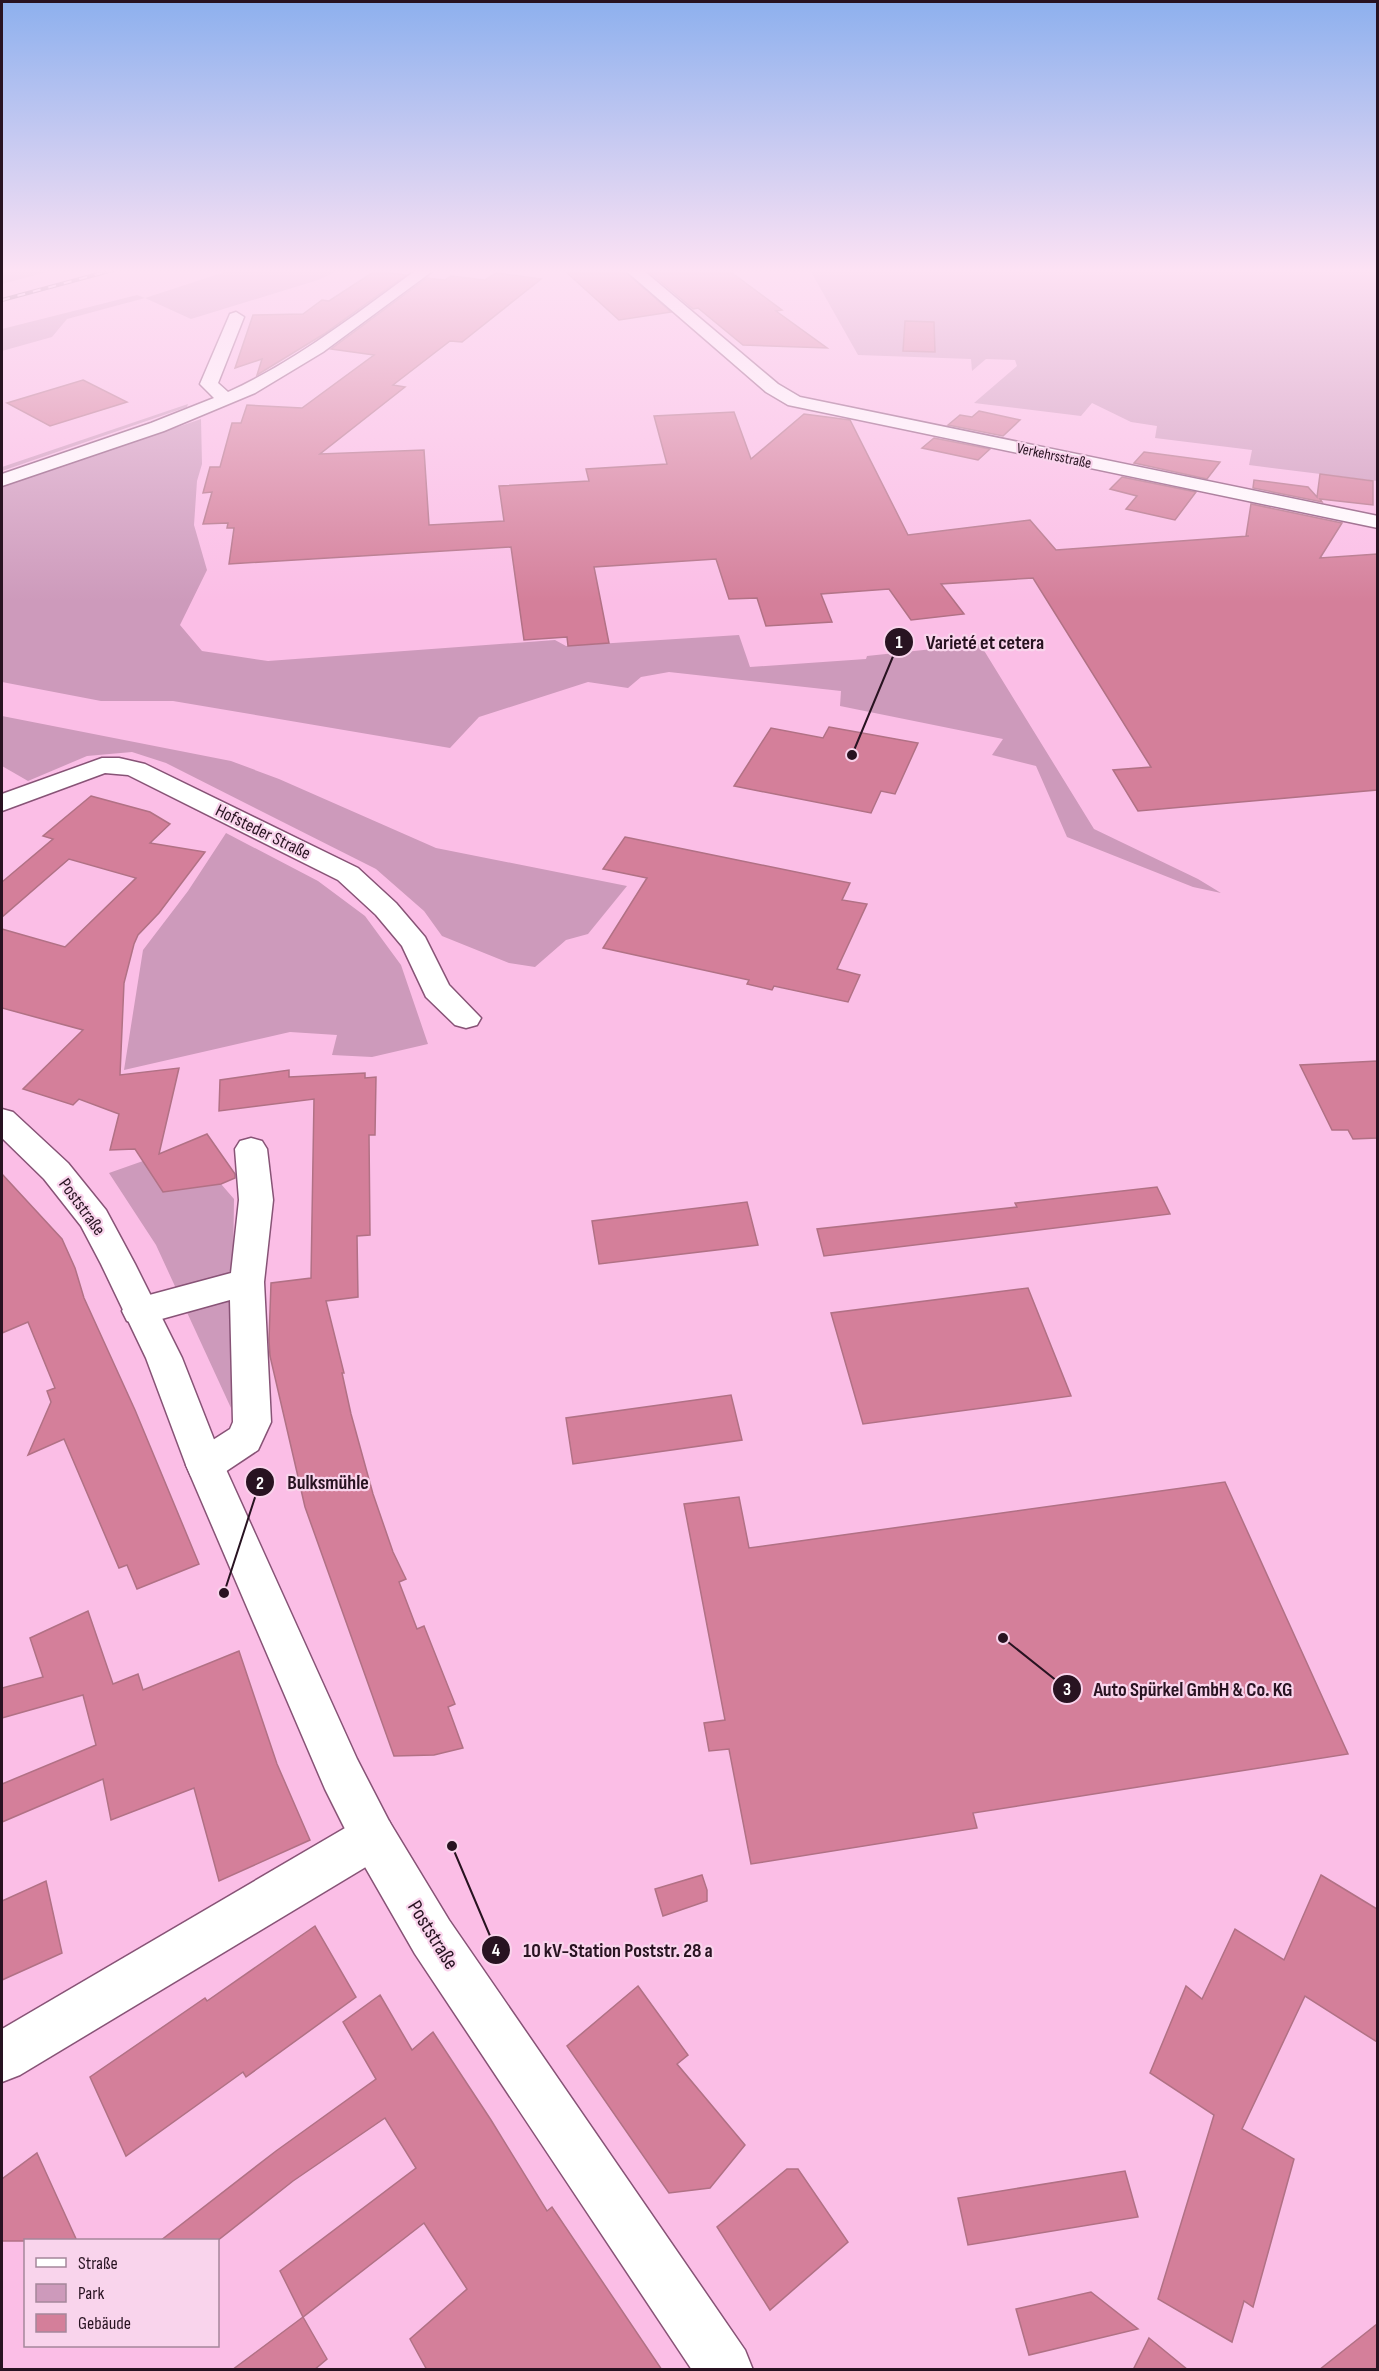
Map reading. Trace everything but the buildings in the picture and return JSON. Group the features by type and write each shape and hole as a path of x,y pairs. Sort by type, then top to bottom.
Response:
{"street":[{"path":"210,381 209,384 226,399"},
{"path":"2,480 174,420 264,381"},
{"name":"Verkehrsstraße","path":"763,381 794,401 1377,522"},
{"name":"Hofsteder Straße","path":"2,803 102,766 119,765 136,769 348,874 386,909 415,943 436,990 466,1018"},
{"name":"Poststraße","path":"2,1120 56,1172 94,1219 164,1358 205,1464 336,1763 373,1837 432,1936 725,2370"},
{"path":"205,1464 245,1439 252,1422 247,1282 256,1200 251,1149"},
{"path":"140,1311 247,1282"},
{"path":"2,2057 373,1837"}],"green space":[{"path":"1000,381 1377,381 1377,481 1249,465 1252,450 1155,438 1157,426 1131,422 1092,403 1081,416 974,403"},
{"path":"188,404 187,407 2,471 2,467"},
{"path":"201,419 202,464 197,481 194,525 207,570 180,625 202,651 268,661 555,640 566,646 739,635 750,667 866,659 867,656 980,644 1094,829 1198,879 1221,893 1193,887 1067,837 1036,766 992,755 1003,739 840,706 841,691 669,672 641,677 628,688 588,682 479,717 450,748 173,701 101,701 2,682 2,487"},
{"path":"2,716 231,761 279,779 436,848 627,886 588,934 566,940 535,967 509,963 442,936 424,911 376,869 166,763 132,752 87,756 28,781 2,766"},
{"path":"226,833 318,881 365,916 401,965 428,1044 372,1057 332,1055 337,1035 290,1032 124,1070 143,950 188,891"},
{"path":"143,1161 221,1184 234,1199 231,1408 156,1245 109,1173"}],"place":[{"name":"Varieté et cetera","path":"852,755"},
{"name":"Bulksmühle","path":"224,1593"},
{"name":"Auto Spürkel GmbH & Co. KG","path":"1003,1638"},
{"name":"10 kV-Station Poststr. 28 a","path":"452,1846"}]}
